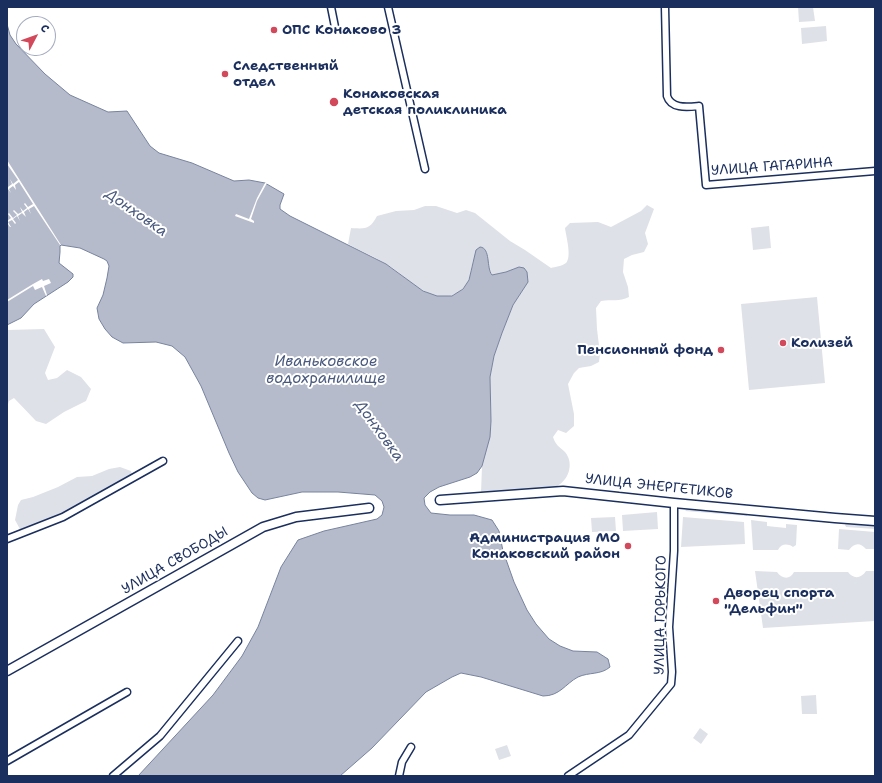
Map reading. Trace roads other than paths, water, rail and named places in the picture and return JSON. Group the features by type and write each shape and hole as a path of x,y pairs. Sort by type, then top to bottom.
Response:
{"main road":[{"name":"УЛИЦА ЭНЕРГЕТИКОВ","path":"440,500 563,491 840,519 875,520"},
{"name":"УЛИЦА СВОБОДЫ","path":"7,671 258,530 276,522 296,517 369,508"}],"street":[{"path":"331,7 335,27"},
{"path":"388,7 425,168"},
{"name":"УЛИЦА ГАГАРИНА","path":"665,7 667,96 673,105 682,107 699,106 706,185 875,171"},
{"path":"7,539 63,517 163,461"},
{"name":"УЛИЦА ГОРЬКОГО","path":"568,776 629,735 671,684 672,672 669,627 674,552 674,503"},
{"path":"113,776 160,736 238,641"},
{"path":"7,761 127,692"},
{"path":"400,776 402,762 411,747"}],"water":[{"name":"Иваньковское водохранилище","path":"7,24 10,35 16,44 16,56 28,56 45,74 70,95 108,112 127,111 150,146 159,153 192,163 234,181 249,180 265,183 284,194 280,209 290,216 386,264 423,291 437,296 452,296 463,289 469,280 476,250 480,247 486,251 490,272 492,275 519,267 524,268 527,272 528,282 513,305 494,356 490,377 490,437 482,466 477,473 470,477 439,487 430,492 424,498 425,505 431,513 474,515 492,520 499,531 503,551 514,582 527,610 536,624 549,639 560,646 573,651 597,652 608,659 610,667 603,671 578,677 558,692 543,696 481,677 461,673 426,692 372,748 340,776 138,776 213,695 242,656 258,627 281,567 298,540 324,531 377,519 382,515 384,507 382,501 375,495 338,492 302,492 265,500 258,498 252,493 238,472 201,386 185,357 172,346 156,342 123,343 112,337 105,329 99,319 97,308 103,295 109,266 107,261 104,259 80,248 61,245 59,263 73,274 73,277 68,282 34,304 21,318 7,325"}],"place":[{"name":"ОПС Конаково 3","path":"274,30"},
{"name":"Следственный отдел","path":"225,74"},
{"name":"Конаковская детская поликлиника","path":"334,102"},
{"name":"Колизей","path":"783,343"},
{"name":"Пенсионный фонд","path":"721,350"},
{"name":"Администрация МО Конаковский район","path":"628,546"},
{"name":"Дворец спорта \"Дельфин\"","path":"716,601"}],"water label":[{"name":"Донховка","path":"136,213"},
{"name":"Донховка","path":"379,431"}]}
